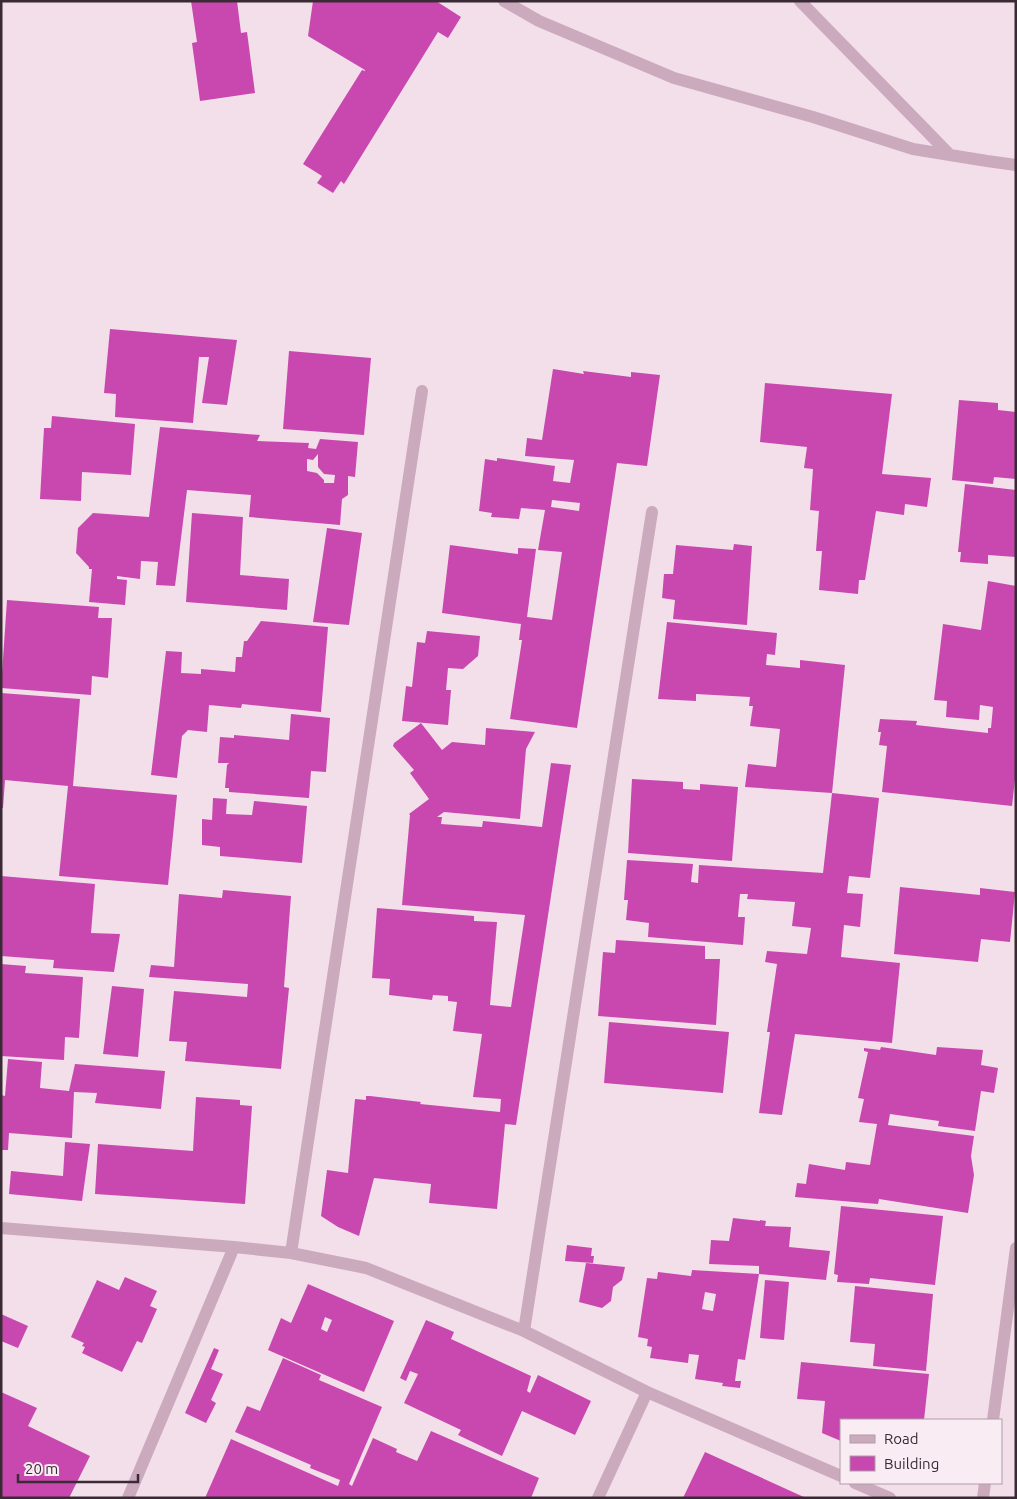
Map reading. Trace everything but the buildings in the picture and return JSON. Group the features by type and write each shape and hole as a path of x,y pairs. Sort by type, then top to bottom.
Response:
{"street":[{"path":"504,1 539,21 674,78 813,117 913,149 1016,165"},
{"path":"800,1 950,155"},
{"path":"291,1253 422,391"},
{"path":"524,1331 652,512"},
{"path":"1,1228 291,1253 366,1268 524,1331 647,1392 840,1476"},
{"path":"128,1498 234,1247"},
{"path":"993,1419 1016,1248"},
{"path":"598,1498 647,1392"},
{"path":"857,1484 890,1498"},
{"path":"983,1498 985,1484"}]}
